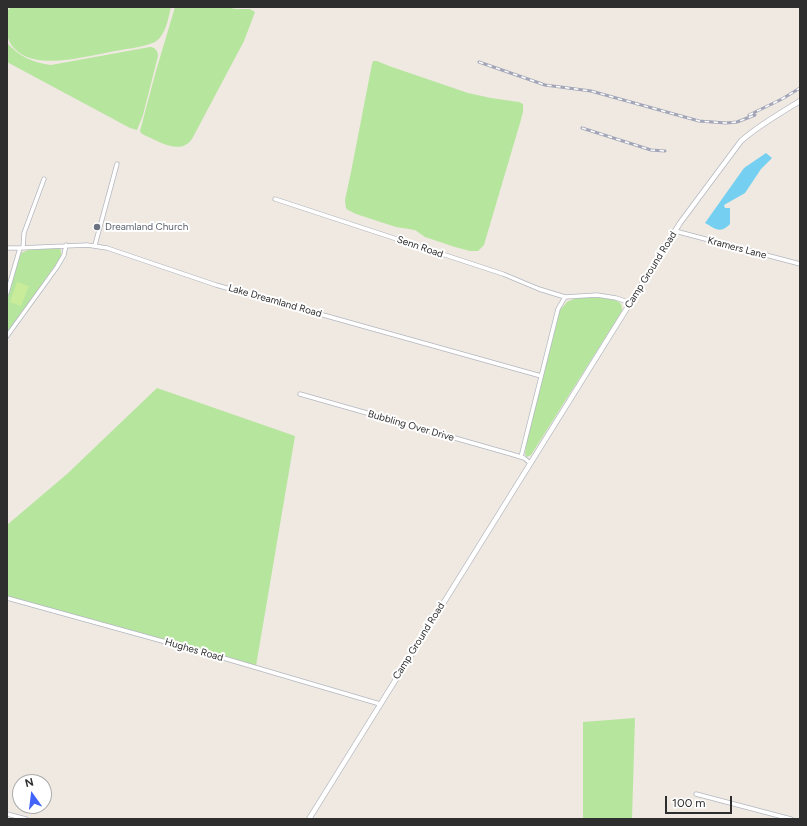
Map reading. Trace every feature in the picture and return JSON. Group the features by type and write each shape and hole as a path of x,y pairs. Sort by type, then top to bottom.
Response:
{"street":[{"name":"Camp Ground Road","path":"309,819 675,232 741,141 763,123 800,101"},
{"path":"95,245 117,164"},
{"path":"7,293 22,248 24,233 44,179"},
{"name":"Senn Road","path":"275,199 503,274 539,289 565,297"},
{"name":"Kramers Lane","path":"675,232 800,264"},
{"path":"7,336 63,258 66,245"},
{"name":"Lake Dreamland Road","path":"7,248 95,245 216,285 541,376"},
{"path":"530,463 521,457 558,309 565,297 598,295 616,298 631,303"},
{"name":"Bubbling Over Drive","path":"300,394 521,457"},
{"name":"Hughes Road","path":"7,598 220,657 380,704"},
{"path":"696,794 791,819"},
{"path":"7,814 26,819"}],"green space":[{"path":"11,7 171,7 168,22 164,31 155,42 138,47 69,60 54,61 39,60 26,56 15,49 8,38 6,25 7,11"},
{"path":"175,7 225,7 250,9 255,12 244,41 192,139 187,144 175,147 156,141 144,135 140,131"},
{"path":"7,43 16,52 27,58 38,63 51,65 150,47 155,49 158,56 143,115 137,130 130,128 7,62"},
{"path":"373,61 377,61 468,93 523,104 523,112 520,123 484,245 478,251 470,251 455,247 425,237 415,230 396,227 356,214 346,208 345,200"},
{"path":"58,248 61,250 61,257 7,333 7,299 21,253 28,250"},
{"path":"17,282 29,286 21,306 10,302"},
{"path":"576,298 615,300 621,304 622,311 531,455 527,457 525,454 527,440 560,310 567,302"},
{"path":"157,388 295,436 256,666 7,597 7,525 67,474"},
{"path":"635,718 632,819 583,819 583,722"}],"water":[{"path":"766,153 772,158 761,169 745,193 724,205 725,208 730,208 730,224 721,230 718,230 705,223 744,168"}],"railway":[{"path":"479,62 545,85 591,91 699,121 726,123 737,122 755,115"},
{"path":"749,115 782,99 800,88"},
{"path":"582,128 651,150 665,151"}],"place":[{"name":"Dreamland Church","path":"97,227"}]}
